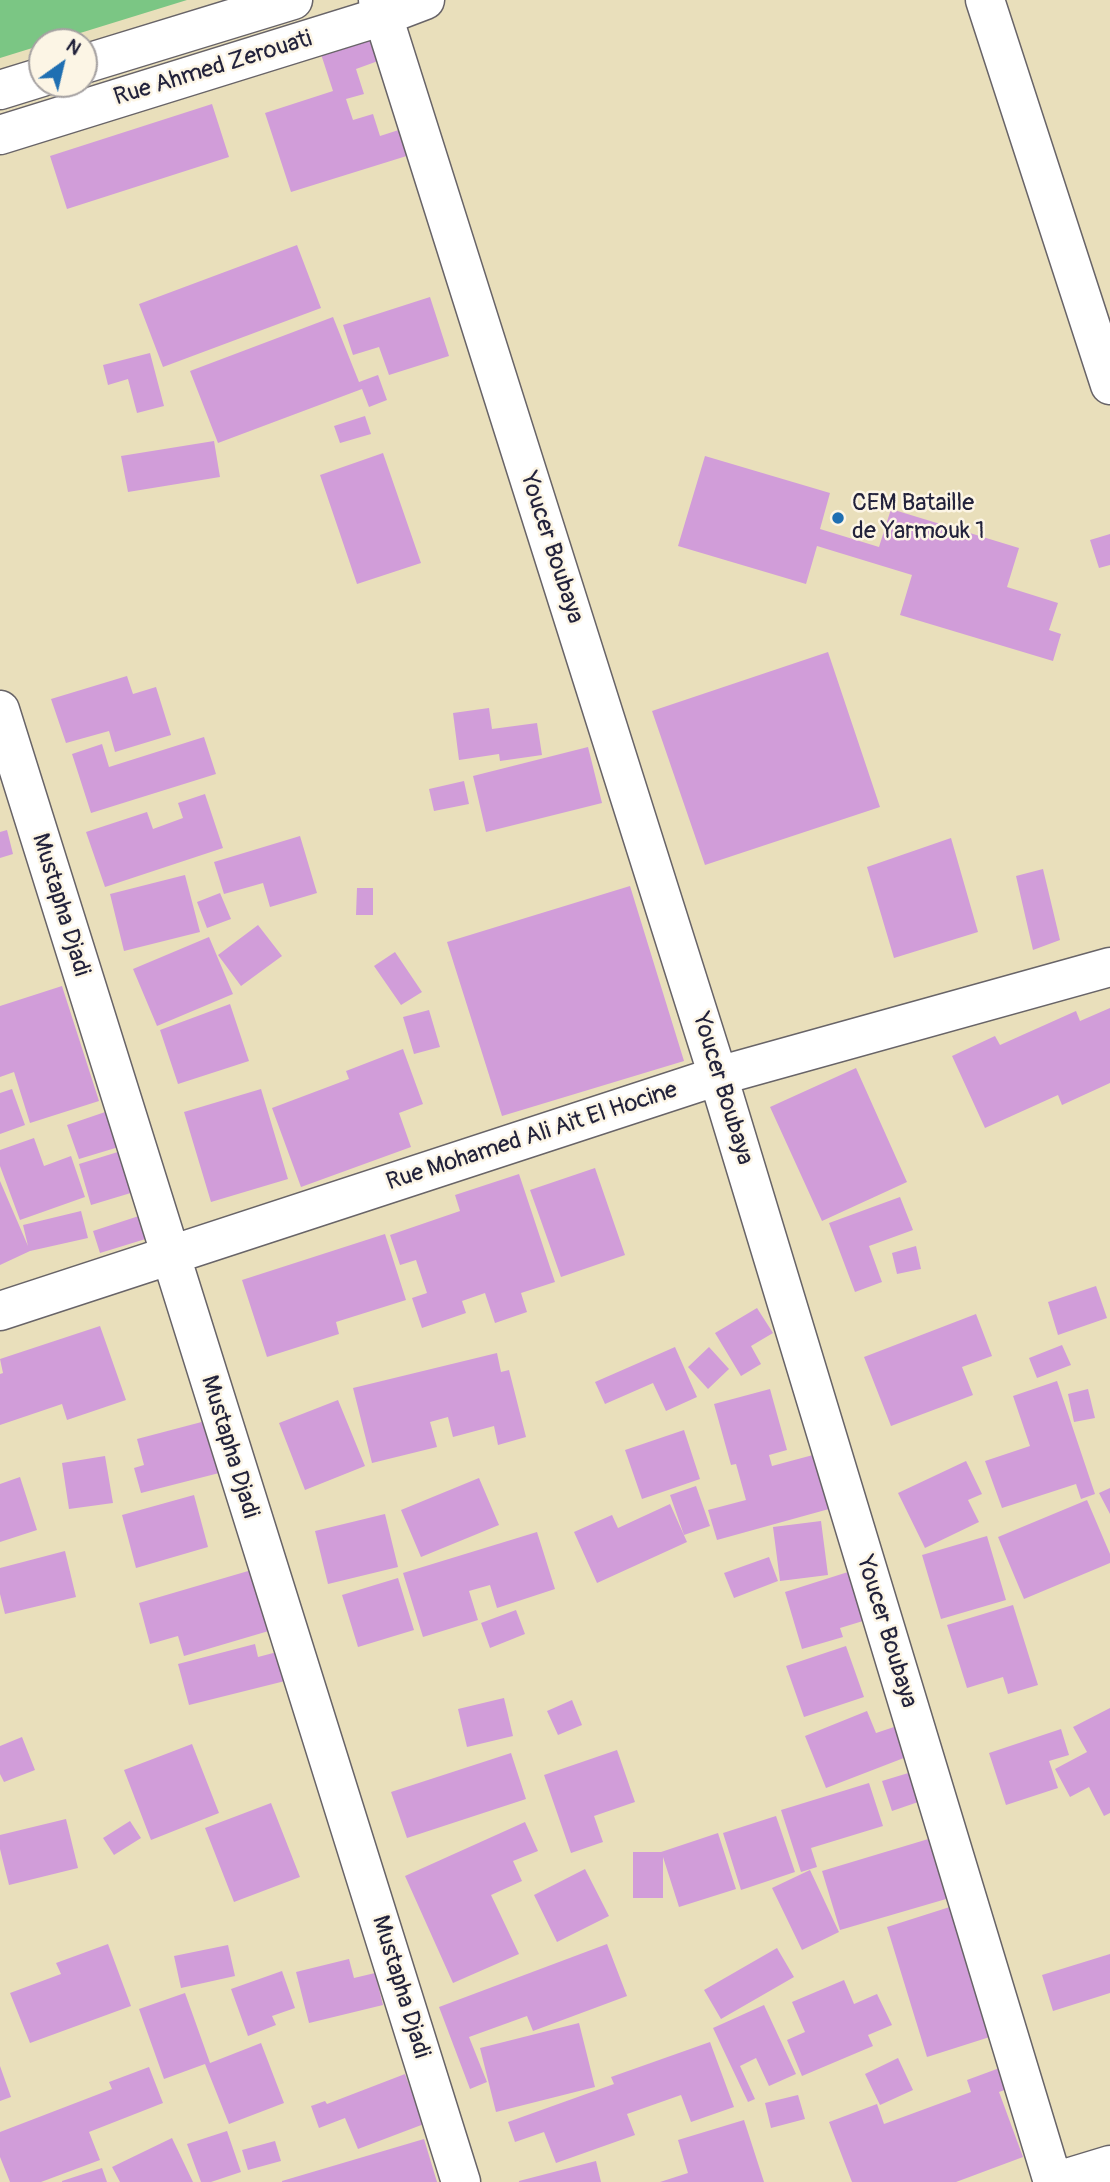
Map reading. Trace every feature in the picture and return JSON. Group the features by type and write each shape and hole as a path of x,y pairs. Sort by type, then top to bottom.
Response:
{"street":[{"name":"Rue Ahmed Zerouati","path":"98,60 293,0"},
{"name":"Rue Ahmed Zerouati","path":"0,135 381,8 425,0"},
{"path":"985,0 1110,385"},
{"name":"Youcer Boubaya","path":"381,8 718,1076 1053,2182"},
{"path":"0,90 28,81"},
{"name":"Mustapha Djadi","path":"0,710 461,2182"},
{"name":"Rue Mohamed Ali Ait El Hocine","path":"0,1311 718,1076 1110,967"},
{"path":"1053,2182 1110,2165"}],"green space":[{"path":"0,0 187,0 96,28 28,28 28,49 0,58"}],"building":[{"path":"370,36 378,61 356,69 364,94 346,99 353,120 373,114 380,136 405,128 413,154 291,192 265,113 333,91 320,51"},
{"path":"212,104 229,157 67,209 50,156"},
{"path":"297,245 321,308 163,367 139,304"},
{"path":"430,297 449,356 389,375 379,347 353,355 343,325"},
{"path":"333,317 359,382 378,375 387,400 369,407 362,389 218,443 190,371"},
{"path":"150,353 164,406 137,413 128,379 108,385 103,365"},
{"path":"365,416 371,434 340,443 334,426"},
{"path":"214,441 220,477 128,492 121,456"},
{"path":"383,453 421,563 357,584 320,475"},
{"path":"705,456 830,493 820,529 879,547 891,509 1019,548 1007,587 1058,603 1049,630 1061,634 1053,661 900,615 912,575 817,546 806,584 678,546"},
{"path":"1110,534 1110,565 1099,568 1090,540"},
{"path":"828,652 880,807 705,865 652,711"},
{"path":"127,676 133,694 156,687 171,735 115,752 109,731 66,743 51,699"},
{"path":"489,708 492,729 537,723 542,755 500,761 499,754 459,760 453,713"},
{"path":"204,737 216,774 91,813 72,754 102,744 109,767"},
{"path":"588,747 602,803 486,832 473,776"},
{"path":"464,781 469,804 434,811 429,789"},
{"path":"205,794 223,848 105,887 86,832 147,812 153,829 183,818 178,803"},
{"path":"7,830 13,854 0,858 0,832"},
{"path":"300,836 317,893 270,907 263,883 224,894 214,862"},
{"path":"951,838 978,932 894,958 867,867"},
{"path":"1043,869 1060,940 1033,950 1016,876"},
{"path":"185,875 200,932 124,951 110,894"},
{"path":"630,886 684,1061 502,1116 447,942"},
{"path":"357,888 373,888 373,915 356,915"},
{"path":"220,893 231,919 207,928 197,902"},
{"path":"258,925 282,956 241,986 218,955"},
{"path":"209,937 233,994 157,1026 133,969"},
{"path":"395,952 422,992 401,1005 374,966"},
{"path":"62,986 99,1101 30,1123 14,1072 0,1077 0,1006"},
{"path":"230,1004 249,1061 178,1084 160,1030"},
{"path":"1110,1008 1110,1083 1062,1105 1058,1095 985,1128 952,1056 995,1036 1000,1045 1076,1011 1080,1021"},
{"path":"429,1010 440,1047 414,1054 403,1017"},
{"path":"403,1049 423,1104 399,1113 411,1147 301,1187 272,1108 349,1079 346,1071"},
{"path":"856,1068 907,1182 822,1221 770,1107"},
{"path":"12,1089 25,1125 0,1134 0,1093"},
{"path":"261,1089 288,1179 211,1202 184,1112"},
{"path":"111,1110 122,1146 79,1159 67,1125"},
{"path":"34,1138 44,1166 71,1156 85,1197 20,1220 0,1166 0,1150"},
{"path":"121,1151 134,1192 91,1205 79,1164"},
{"path":"595,1168 625,1255 561,1277 530,1190"},
{"path":"519,1174 555,1282 521,1293 527,1312 495,1323 485,1293 462,1301 466,1313 422,1328 412,1298 427,1293 416,1260 400,1265 390,1235 460,1211 455,1195"},
{"path":"0,1181 28,1246 23,1225 81,1211 88,1238 30,1251 0,1265"},
{"path":"900,1197 913,1230 869,1246 882,1282 855,1292 829,1223"},
{"path":"145,1214 152,1237 100,1253 93,1231"},
{"path":"385,1234 406,1300 336,1322 339,1334 267,1357 242,1280"},
{"path":"916,1246 921,1269 897,1274 892,1253"},
{"path":"1096,1286 1107,1318 1058,1335 1048,1302"},
{"path":"757,1308 773,1333 751,1346 761,1364 741,1376 715,1333"},
{"path":"976,1314 992,1356 962,1367 973,1395 891,1426 864,1357"},
{"path":"100,1326 126,1400 67,1420 62,1404 0,1425 0,1374 3,1373 0,1359"},
{"path":"1062,1345 1071,1365 1037,1378 1029,1358"},
{"path":"675,1347 697,1397 666,1411 653,1383 605,1404 595,1382"},
{"path":"709,1347 729,1369 708,1389 688,1367"},
{"path":"497,1353 501,1372 509,1370 526,1437 498,1445 494,1426 453,1437 448,1417 430,1422 437,1447 372,1463 353,1388"},
{"path":"1057,1381 1095,1494 1081,1499 1076,1484 1002,1508 985,1461 1030,1446 1013,1396"},
{"path":"770,1389 787,1450 769,1455 772,1466 813,1455 829,1509 717,1540 708,1510 746,1500 736,1464 731,1465 714,1404"},
{"path":"1088,1389 1095,1418 1074,1422 1068,1394"},
{"path":"338,1400 365,1466 305,1490 279,1423"},
{"path":"213,1419 227,1471 141,1493 134,1468 144,1465 137,1439"},
{"path":"684,1430 700,1479 642,1499 625,1450"},
{"path":"105,1456 113,1503 69,1509 62,1463"},
{"path":"966,1461 982,1494 968,1500 979,1522 925,1548 898,1493"},
{"path":"20,1477 37,1530 0,1542 0,1484"},
{"path":"479,1478 499,1525 421,1557 401,1510"},
{"path":"696,1486 710,1526 684,1535 670,1495"},
{"path":"1110,1488 1110,1514 1099,1493"},
{"path":"194,1495 208,1547 136,1568 122,1515"},
{"path":"1087,1500 1110,1554 1110,1563 1024,1599 998,1537"},
{"path":"670,1504 687,1542 597,1583 574,1532 612,1515 618,1528"},
{"path":"385,1514 398,1567 328,1584 315,1531"},
{"path":"821,1521 828,1575 780,1581 773,1527"},
{"path":"537,1532 555,1589 497,1608 490,1585 469,1591 478,1620 423,1637 403,1573"},
{"path":"987,1536 1006,1600 941,1619 922,1555"},
{"path":"65,1551 76,1597 5,1614 0,1594 0,1568"},
{"path":"769,1557 778,1581 734,1598 724,1573"},
{"path":"255,1569 272,1630 184,1656 178,1636 150,1644 139,1603"},
{"path":"848,1572 863,1621 840,1628 843,1637 802,1649 785,1592"},
{"path":"398,1578 414,1630 358,1647 342,1595"},
{"path":"1013,1605 1038,1685 1008,1694 1003,1677 967,1688 947,1625"},
{"path":"516,1610 525,1634 490,1648 481,1623"},
{"path":"255,1644 258,1657 277,1652 285,1681 189,1705 178,1664"},
{"path":"846,1646 864,1697 804,1717 786,1666"},
{"path":"504,1698 513,1736 467,1747 458,1709"},
{"path":"572,1700 582,1725 558,1735 547,1711"},
{"path":"1110,1708 1110,1813 1104,1816 1089,1787 1070,1797 1055,1769 1087,1752 1073,1727"},
{"path":"867,1711 876,1733 897,1726 909,1756 826,1788 805,1736"},
{"path":"1061,1729 1069,1755 1049,1761 1058,1788 1006,1805 989,1753"},
{"path":"22,1737 35,1770 4,1782 0,1774 0,1746"},
{"path":"192,1744 219,1813 151,1840 124,1770"},
{"path":"617,1750 635,1802 594,1816 603,1842 571,1853 544,1775"},
{"path":"511,1753 526,1799 407,1838 391,1792"},
{"path":"915,1771 924,1800 892,1811 882,1781"},
{"path":"869,1783 883,1826 811,1848 817,1867 801,1872 781,1810"},
{"path":"271,1803 300,1877 234,1902 205,1828"},
{"path":"776,1816 795,1872 741,1890 723,1833"},
{"path":"66,1819 78,1868 9,1885 0,1849 0,1835"},
{"path":"130,1821 141,1838 114,1855 103,1838"},
{"path":"525,1822 538,1851 513,1861 522,1881 491,1895 519,1954 453,1983 405,1876"},
{"path":"718,1833 736,1889 679,1907 663,1857 663,1898 633,1898 633,1852 661,1852"},
{"path":"935,1837 953,1897 840,1930 822,1871"},
{"path":"585,1869 609,1916 557,1942 534,1895"},
{"path":"810,1870 839,1932 802,1950 772,1888"},
{"path":"956,1905 996,2035 927,2057 887,1927"},
{"path":"108,1944 131,2006 30,2043 10,1993 61,1974 56,1963"},
{"path":"607,1944 627,1996 533,2031 527,2016 469,2037 487,2082 470,2089 439,2007"},
{"path":"228,1945 235,1976 181,1988 174,1956"},
{"path":"777,1948 794,1977 721,2019 704,1990"},
{"path":"1110,1954 1110,1993 1053,2011 1042,1975"},
{"path":"349,1959 354,1978 375,1973 383,2005 309,2023 296,1972"},
{"path":"282,1971 295,2008 272,2016 276,2025 248,2036 231,1989"},
{"path":"844,1980 854,2004 877,1994 892,2025 868,2035 873,2046 802,2076 787,2040 805,2032 792,2002"},
{"path":"185,1993 210,2063 261,2043 284,2103 229,2124 205,2064 164,2079 139,2009"},
{"path":"764,2005 796,2074 769,2086 756,2058 740,2066 755,2099 748,2102 713,2028"},
{"path":"579,2023 595,2087 496,2112 480,2048"},
{"path":"710,2042 734,2107 691,2122 681,2095 627,2114 635,2135 556,2163 544,2132 515,2142 508,2122 614,2084 611,2077"},
{"path":"898,2058 913,2090 880,2105 865,2074"},
{"path":"0,2066 11,2097 0,2101"},
{"path":"1005,2066 1013,2087 999,2092 1023,2157 956,2182 852,2182 829,2122 877,2104 884,2124 971,2092 967,2080"},
{"path":"149,2067 163,2103 89,2132 100,2160 41,2182 10,2182 0,2157 0,2132 112,2089 109,2082"},
{"path":"405,2074 424,2124 358,2149 345,2118 319,2128 311,2106 325,2101 327,2104"},
{"path":"798,2095 805,2119 771,2128 765,2103"},
{"path":"744,2120 764,2182 660,2182 688,2173 678,2140"},
{"path":"227,2131 241,2172 211,2182 201,2182 187,2144"},
{"path":"172,2138 193,2182 120,2182 112,2167"},
{"path":"424,2139 437,2182 282,2182 282,2181"},
{"path":"275,2141 281,2161 248,2170 242,2150"},
{"path":"596,2161 601,2182 519,2182 519,2181"},
{"path":"102,2168 107,2182 62,2182 62,2181"}],"place":[{"name":"CEM Bataille de Yarmouk 1","path":"838,518"}]}
